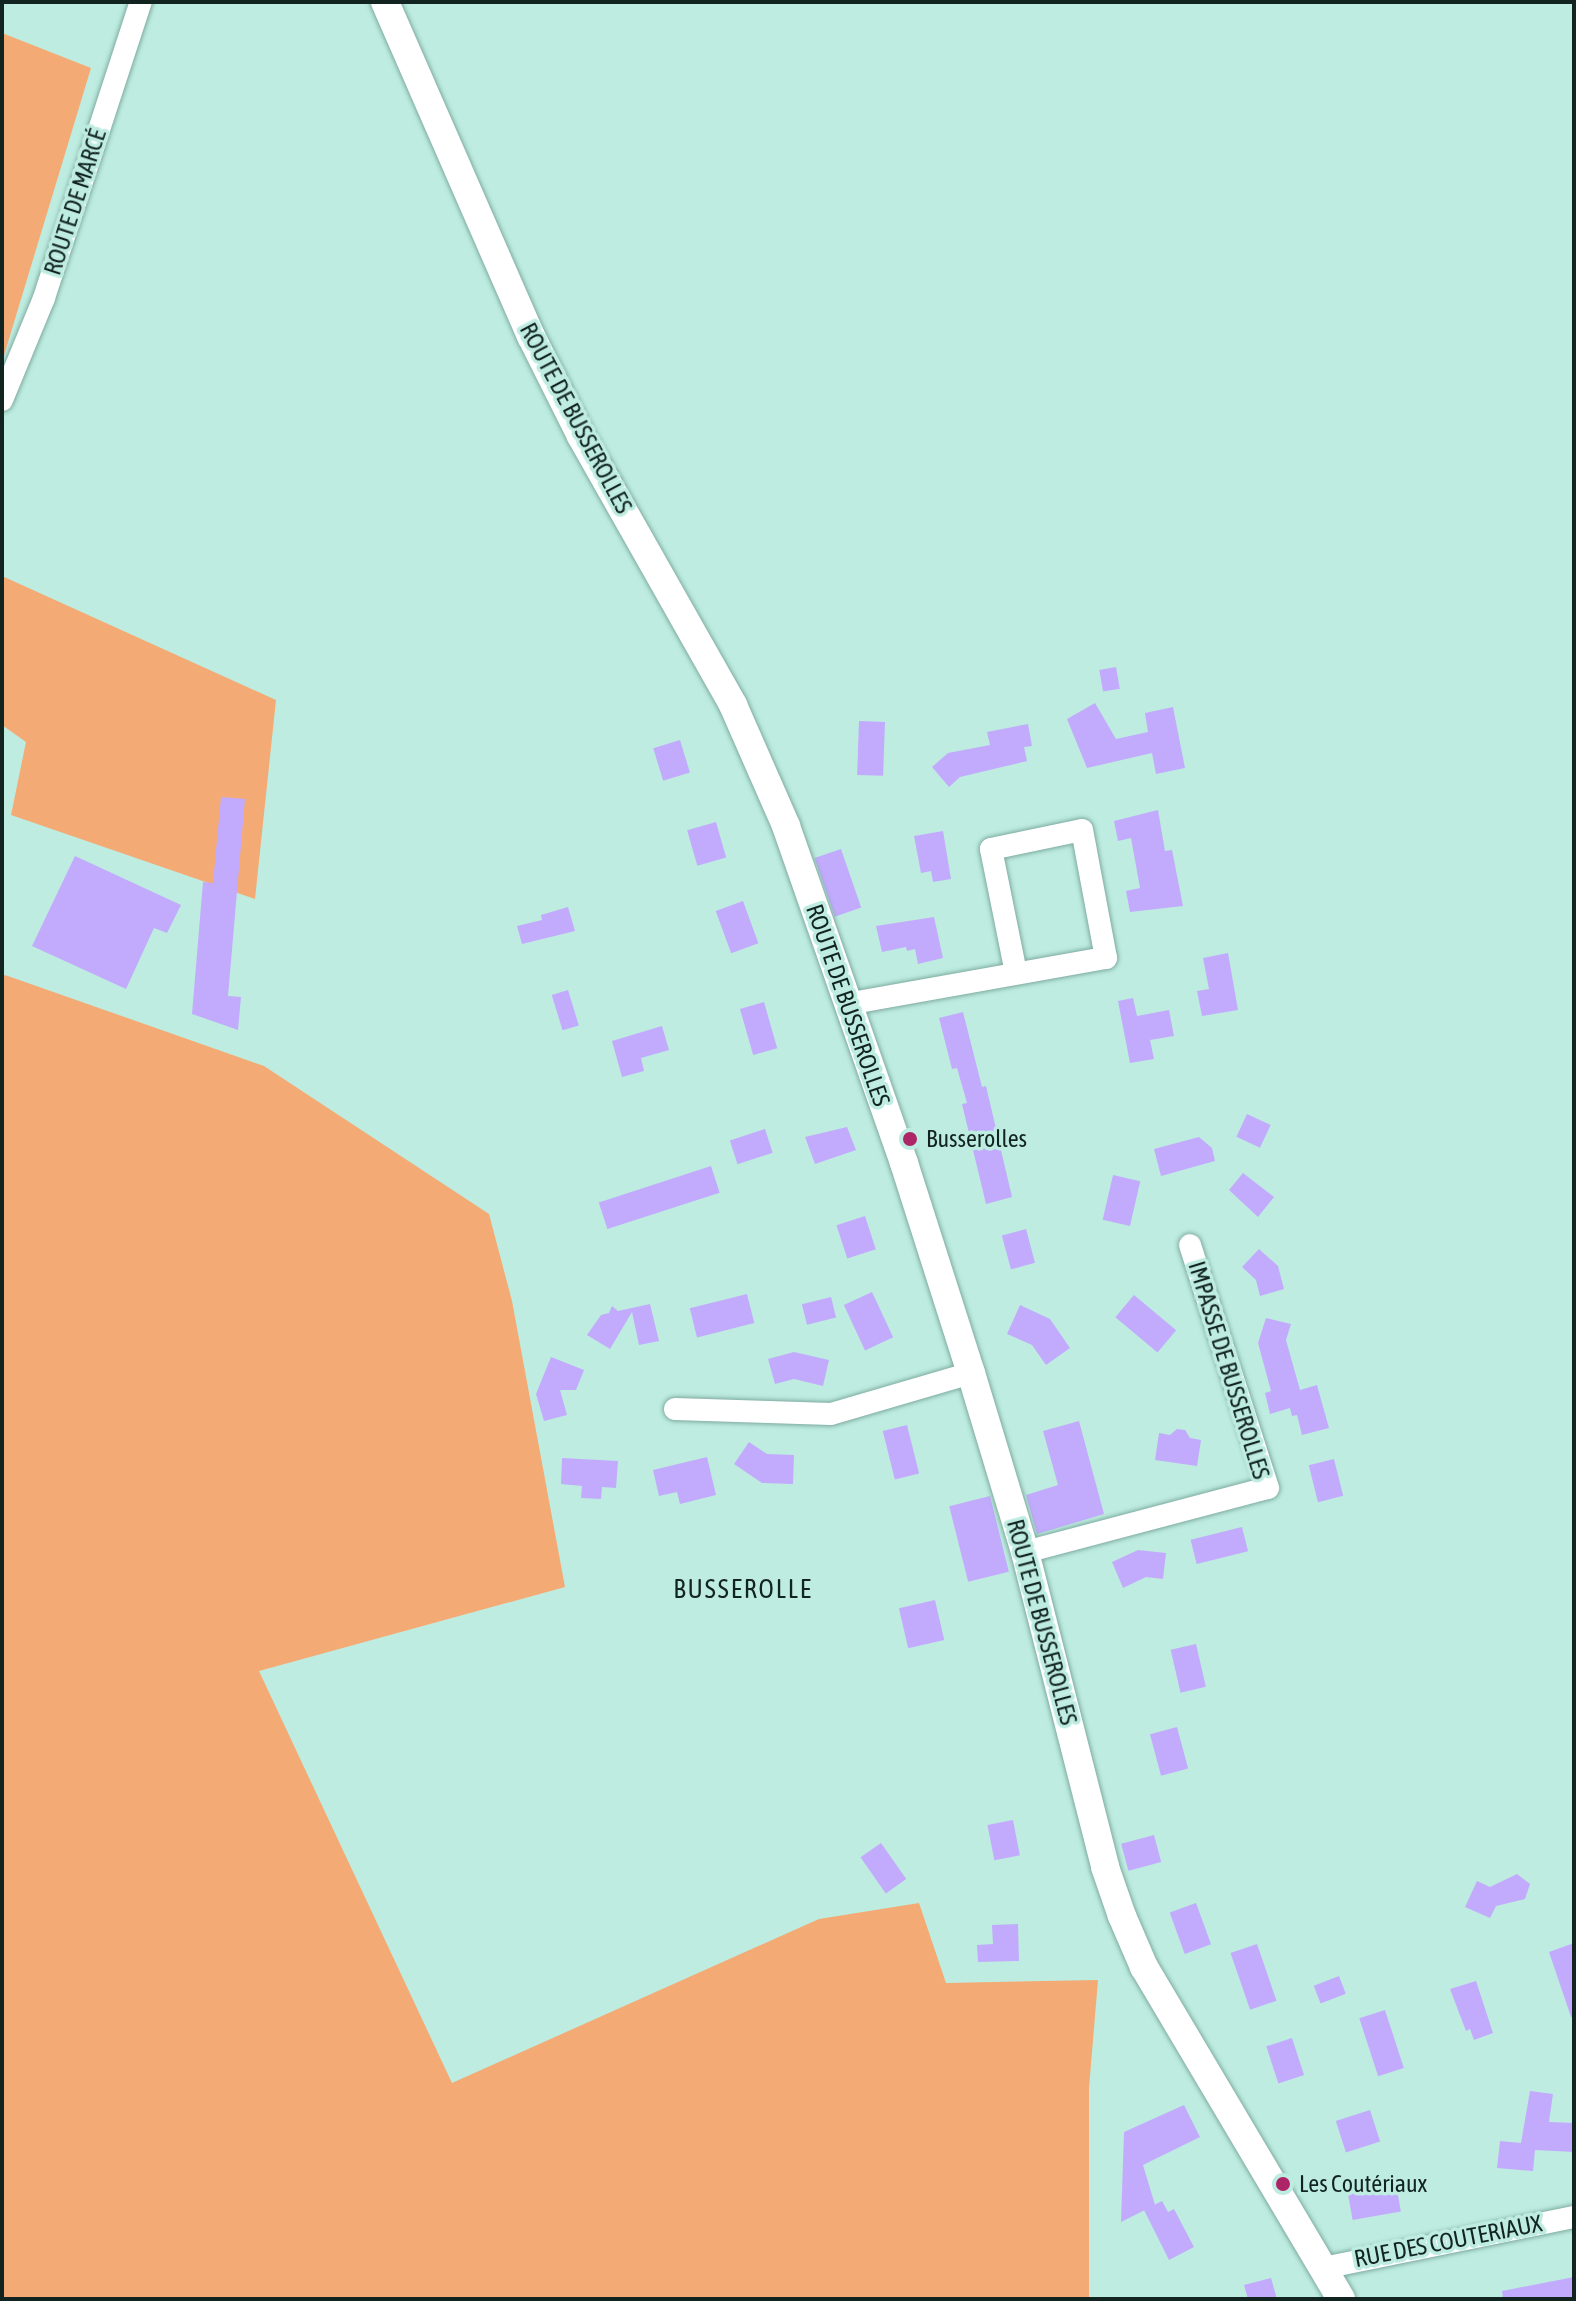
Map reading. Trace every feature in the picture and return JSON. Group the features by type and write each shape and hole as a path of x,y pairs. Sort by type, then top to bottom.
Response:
{"main road":[{"name":"ROUTE DE BUSSEROLLES","path":"385,2 538,351 581,436 733,705 786,826 904,1163 971,1373 1025,1552 1105,1867 1122,1916 1144,1967 1341,2299"}],"street":[{"name":"ROUTE DE MARCÉ","path":"2,400 44,298 141,2"},
{"path":"847,1004 1106,958 1082,830 991,849 1016,973"},
{"name":"IMPASSE DE BUSSEROLLES","path":"1025,1552 1268,1488 1190,1245"},
{"path":"675,1409 831,1414 971,1373"},
{"name":"RUE DES COUTERIAUX","path":"1323,2268 1574,2217"}],"shaded area":[{"path":"2,33 91,68 2,362"},
{"path":"2,576 276,700 255,899 11,815 26,742 2,725"},
{"path":"5,975 264,1066 489,1214 512,1301 565,1587 259,1671 452,2083 819,1919 919,1903 946,1983 1098,1980 1089,2088 1089,2299 2,2299 2,977"}],"building":[{"path":"1116,667 1120,689 1103,692 1099,670"},
{"path":"1095,703 1116,739 1148,732 1145,713 1173,707 1185,768 1156,774 1152,753 1087,768 1067,719"},
{"path":"859,721 885,722 883,776 857,775"},
{"path":"1028,724 1032,746 1024,747 1027,761 960,777 949,787 932,767 948,753 990,745 987,732"},
{"path":"680,740 690,773 663,781 653,748"},
{"path":"221,797 245,799 228,996 241,997 238,1030 192,1014 203,882 213,883"},
{"path":"1158,810 1165,851 1172,850 1183,906 1130,912 1126,891 1140,888 1131,838 1118,841 1114,821"},
{"path":"716,822 726,858 697,866 687,830"},
{"path":"943,831 951,879 933,882 931,871 921,873 914,836"},
{"path":"841,849 861,908 835,917 815,858"},
{"path":"75,856 181,905 167,933 154,928 126,989 32,946"},
{"path":"743,901 758,943 731,953 716,911"},
{"path":"568,907 575,931 522,944 517,926 542,920 541,915"},
{"path":"934,917 943,958 918,964 915,949 907,951 906,947 882,952 876,926"},
{"path":"1228,953 1238,1010 1202,1016 1197,991 1209,989 1203,958"},
{"path":"568,990 579,1025 563,1030 552,995"},
{"path":"1133,998 1137,1016 1169,1010 1174,1036 1150,1040 1154,1059 1130,1063 1118,1001"},
{"path":"764,1002 777,1048 753,1055 740,1009"},
{"path":"963,1012 982,1087 986,1086 1012,1197 986,1204 962,1104 967,1103 957,1068 952,1069 939,1018"},
{"path":"662,1026 669,1050 641,1058 644,1071 622,1077 612,1041"},
{"path":"1247,1114 1271,1125 1260,1148 1236,1137"},
{"path":"847,1127 856,1150 815,1164 805,1137"},
{"path":"765,1129 773,1153 738,1164 730,1140"},
{"path":"1199,1137 1212,1148 1215,1161 1161,1176 1154,1149"},
{"path":"711,1166 720,1193 607,1229 599,1202"},
{"path":"1243,1173 1274,1197 1258,1217 1229,1190"},
{"path":"1113,1175 1140,1181 1130,1226 1103,1220"},
{"path":"865,1216 876,1249 847,1259 836,1225"},
{"path":"1026,1229 1035,1263 1011,1269 1002,1235"},
{"path":"1259,1249 1278,1266 1284,1289 1260,1296 1256,1280 1242,1267"},
{"path":"872,1292 893,1337 865,1350 844,1305"},
{"path":"747,1294 754,1323 697,1337 690,1308"},
{"path":"1134,1295 1176,1330 1157,1353 1115,1317"},
{"path":"831,1297 836,1317 807,1325 802,1304"},
{"path":"650,1304 659,1341 639,1345 632,1312 610,1349 587,1335 601,1315 609,1313 612,1306 618,1311"},
{"path":"1020,1305 1050,1319 1070,1348 1046,1365 1032,1345 1007,1334"},
{"path":"1266,1318 1291,1324 1286,1340 1300,1390 1317,1385 1329,1428 1302,1435 1297,1415 1292,1416 1290,1408 1270,1414 1265,1393 1271,1391 1258,1343"},
{"path":"794,1352 829,1360 823,1386 794,1379 775,1384 768,1359"},
{"path":"551,1357 584,1370 576,1390 560,1390 567,1415 544,1421 536,1394"},
{"path":"1079,1421 1104,1514 1037,1534 1026,1495 1058,1485 1043,1431"},
{"path":"907,1425 919,1474 895,1480 883,1431"},
{"path":"1177,1429 1185,1430 1190,1438 1201,1440 1197,1466 1155,1460 1159,1433 1170,1435"},
{"path":"749,1442 767,1454 794,1455 793,1484 762,1483 734,1464"},
{"path":"707,1457 716,1495 680,1504 677,1492 659,1496 653,1470"},
{"path":"562,1458 618,1461 616,1488 602,1487 601,1499 581,1498 582,1486 561,1484"},
{"path":"1334,1459 1343,1496 1318,1502 1309,1465"},
{"path":"990,1496 1009,1572 968,1582 949,1506"},
{"path":"1242,1527 1248,1551 1197,1564 1191,1540"},
{"path":"1138,1550 1166,1553 1163,1579 1146,1577 1123,1588 1112,1562"},
{"path":"935,1600 944,1640 908,1648 899,1608"},
{"path":"1196,1644 1206,1687 1181,1693 1171,1650"},
{"path":"1177,1727 1188,1769 1161,1776 1150,1734"},
{"path":"1013,1820 1020,1855 994,1860 987,1825"},
{"path":"1154,1835 1161,1862 1128,1871 1121,1844"},
{"path":"881,1843 906,1879 886,1893 861,1857"},
{"path":"1517,1874 1530,1884 1525,1899 1496,1906 1490,1918 1465,1907 1477,1881 1490,1887"},
{"path":"1196,1903 1211,1944 1185,1954 1170,1913"},
{"path":"1018,1924 1019,1961 978,1962 977,1945 993,1944 992,1925"},
{"path":"1574,1943 1574,2017 1571,2017 1549,1952"},
{"path":"1257,1944 1277,2001 1250,2010 1231,1953"},
{"path":"1339,1976 1346,1994 1321,2003 1314,1986"},
{"path":"1476,1981 1493,2033 1474,2040 1470,2029 1466,2031 1450,1989"},
{"path":"1385,2010 1404,2068 1378,2076 1359,2018"},
{"path":"1292,2038 1304,2075 1278,2083 1266,2046"},
{"path":"1530,2091 1553,2094 1549,2122 1574,2123 1574,2152 1535,2150 1533,2171 1497,2168 1500,2141 1521,2143"},
{"path":"1184,2105 1200,2137 1143,2165 1155,2205 1121,2222 1124,2132"},
{"path":"1370,2110 1380,2141 1346,2153 1336,2121"},
{"path":"1396,2184 1401,2212 1353,2220 1348,2193"},
{"path":"1162,2201 1168,2212 1174,2209 1194,2247 1169,2260 1144,2210"},
{"path":"1574,2277 1574,2299 1503,2299 1502,2291"},
{"path":"1271,2278 1277,2299 1248,2299 1244,2285"}],"place":[{"name":"Busserolles","path":"910,1139"},
{"name":"Les Coutériaux","path":"1283,2184"}],"district":[{"name":"BUSSEROLLE","path":"743,1590"}]}
